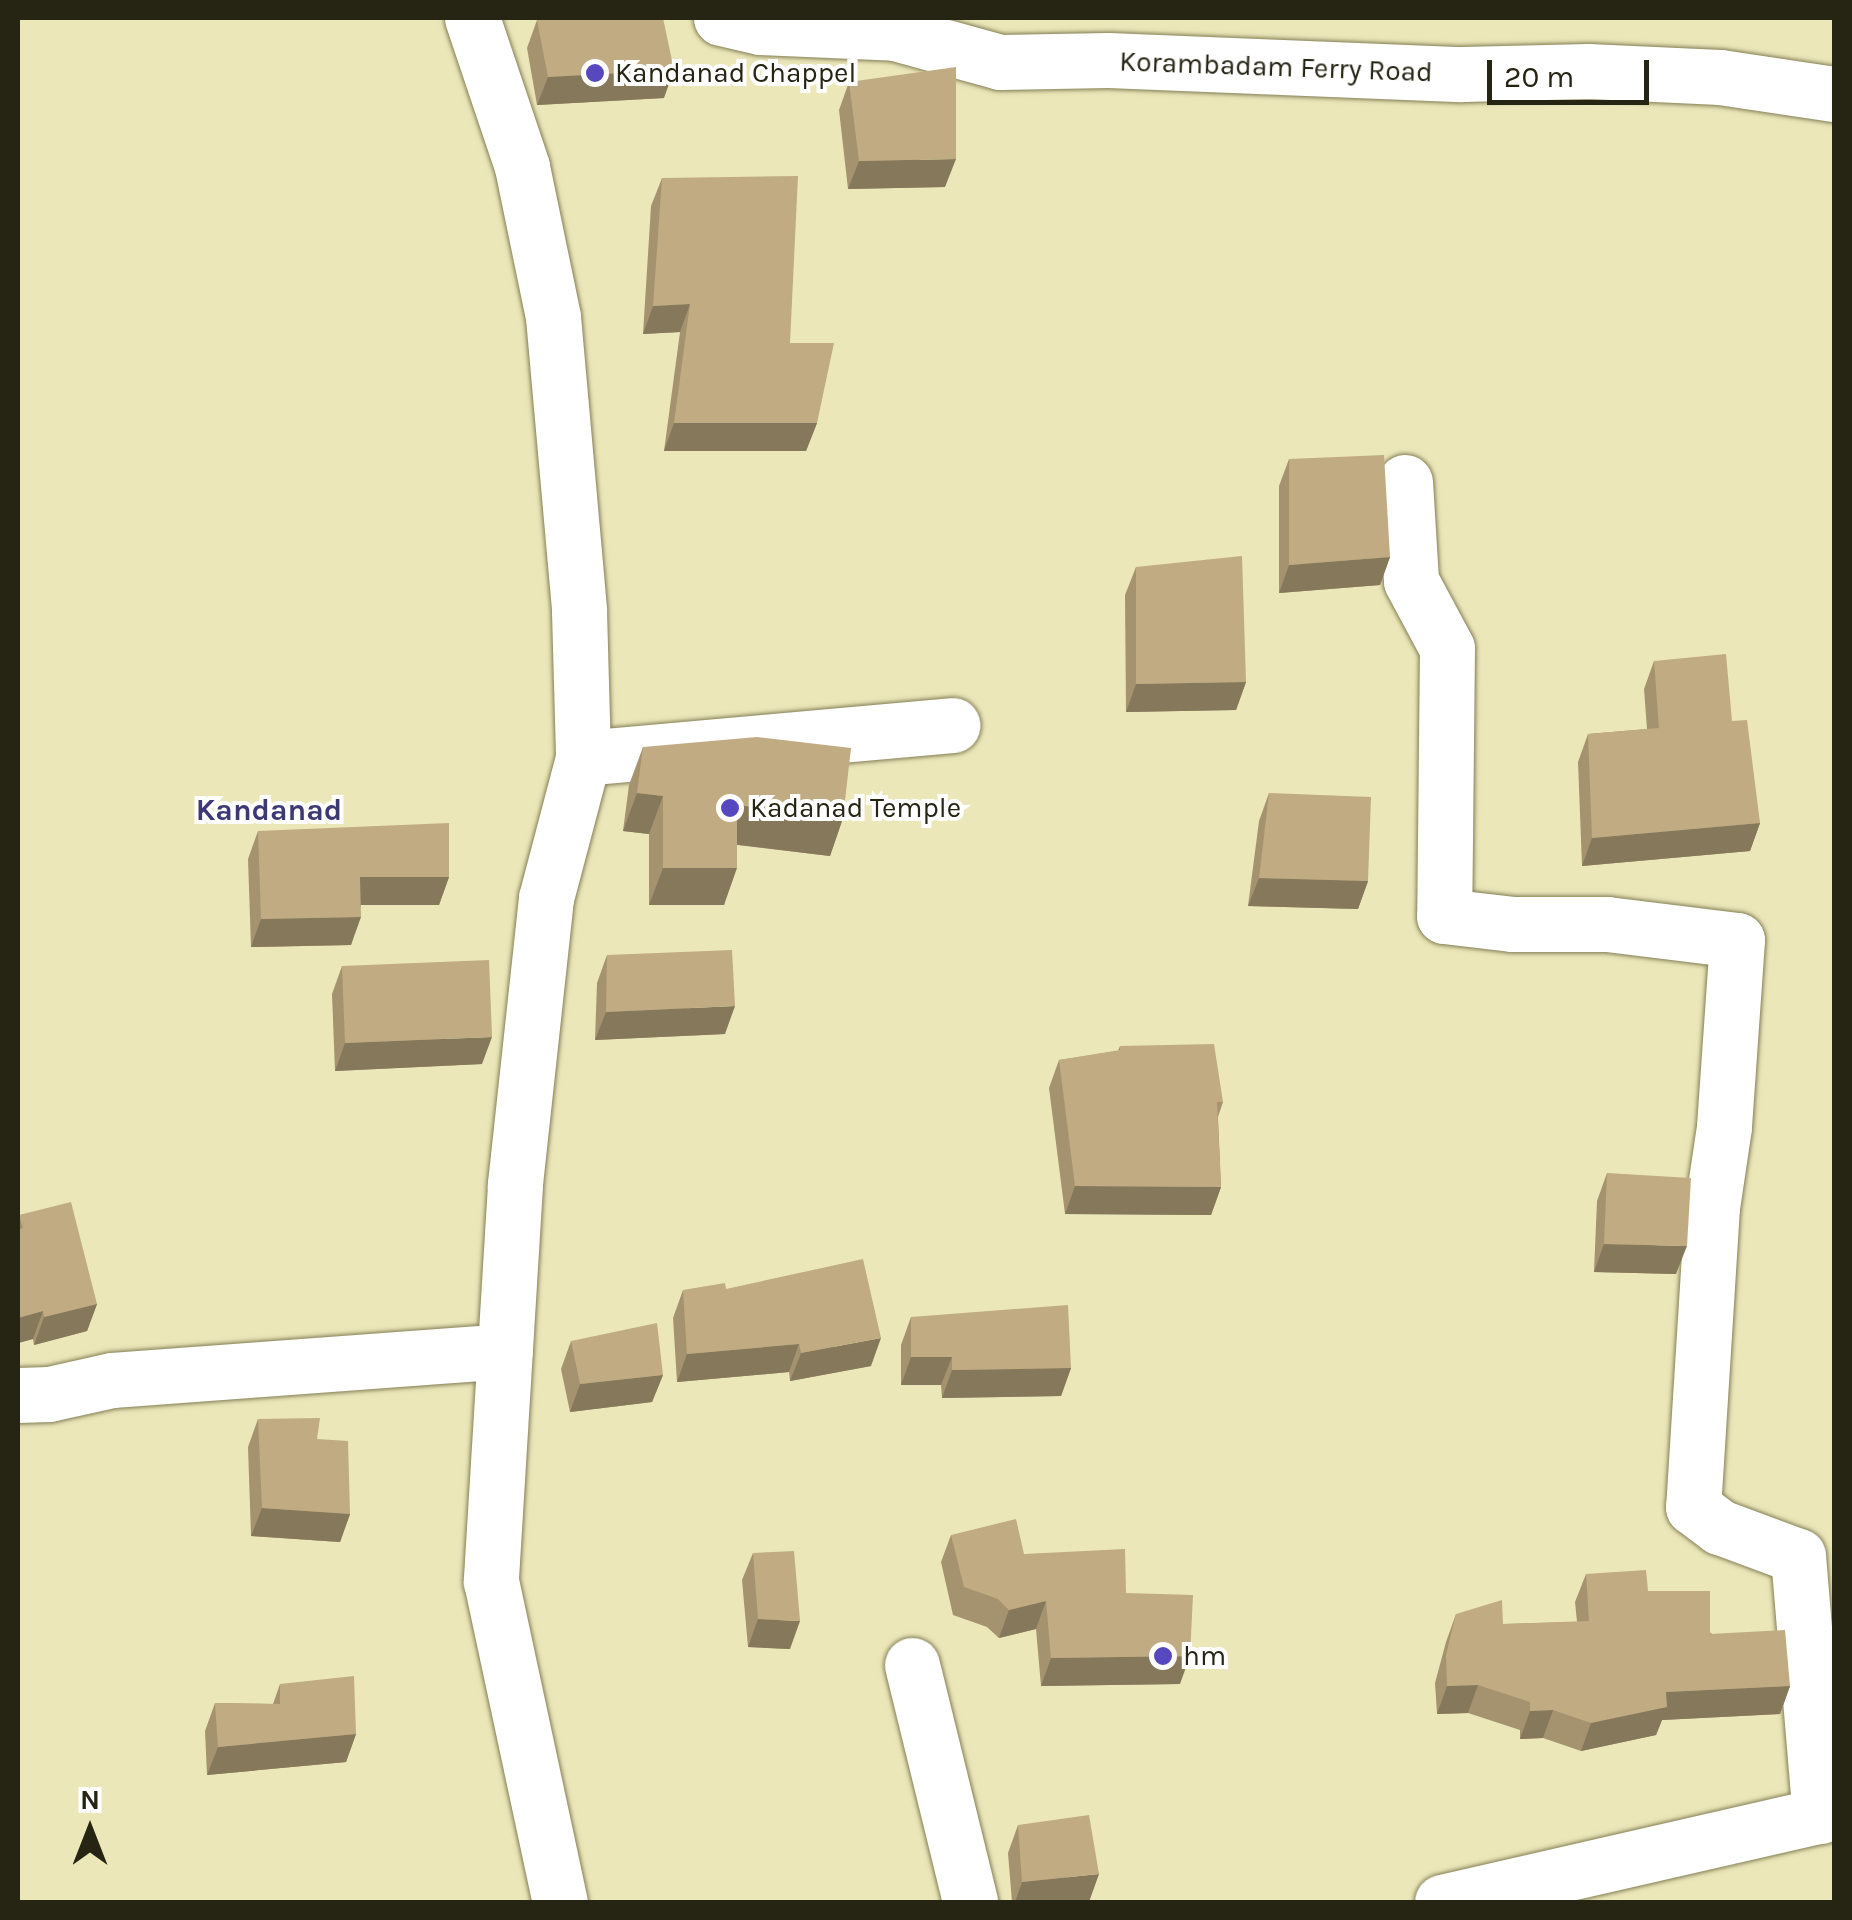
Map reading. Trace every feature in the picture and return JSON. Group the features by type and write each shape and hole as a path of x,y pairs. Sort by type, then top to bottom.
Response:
{"street":[{"path":"472,18 522,168 554,318 579,610 583,758 546,898 515,1185 491,1582 560,1902"},
{"name":"Korambadam Ferry Road","path":"721,18 760,27 895,32 1000,62 1108,60 1462,74 1588,71 1720,76 1834,94"},
{"path":"1405,482 1410,581 1447,648 1444,916 1512,924 1606,924 1738,940 1724,1126 1712,1208 1693,1507 1720,1528 1798,1556 1827,1814 1442,1902"},
{"path":"583,758 952,725"},
{"path":"18,1395 49,1394 112,1380 505,1351"},
{"path":"912,1665 970,1902"}],"building":[{"path":"663,18 674,70 548,77 537,20"},
{"path":"956,67 956,159 859,161 849,82"},
{"path":"798,176 790,343 834,343 817,423 674,423 690,304 653,306 662,178"},
{"path":"1384,455 1390,557 1289,565 1289,459"},
{"path":"1242,556 1246,682 1136,684 1136,567"},
{"path":"1726,654 1732,721 1747,720 1760,823 1592,838 1588,734 1659,728 1654,661"},
{"path":"757,737 851,748 843,818 737,805 737,868 663,868 663,796 637,793 643,747"},
{"path":"1269,793 1371,797 1368,881 1259,878"},
{"path":"449,823 449,877 360,877 361,917 261,919 258,831"},
{"path":"732,950 735,1006 606,1012 607,955"},
{"path":"489,960 492,1037 345,1043 342,966"},
{"path":"1214,1044 1223,1102 1217,1102 1221,1187 1075,1186 1059,1060 1120,1050 1120,1046"},
{"path":"1607,1173 1691,1178 1687,1246 1604,1244"},
{"path":"71,1202 97,1304 44,1317 43,1311 18,1318 18,1230 23,1228 19,1215"},
{"path":"863,1259 881,1338 801,1353 799,1344 687,1354 683,1290 725,1283 726,1289"},
{"path":"1068,1305 1071,1368 952,1370 952,1357 911,1357 911,1317"},
{"path":"657,1323 663,1375 580,1384 571,1341"},
{"path":"320,1418 317,1439 348,1441 350,1514 262,1508 258,1419"},
{"path":"1016,1519 1024,1554 1125,1549 1126,1593 1193,1595 1190,1656 1051,1658 1046,1601 1009,1610 998,1599 964,1587 951,1535"},
{"path":"794,1551 800,1621 758,1619 753,1553"},
{"path":"1646,1570 1648,1591 1710,1591 1710,1634 1785,1630 1790,1686 1666,1692 1667,1707 1591,1723 1553,1710 1530,1711 1530,1702 1478,1685 1447,1686 1446,1655 1456,1614 1502,1600 1503,1624 1589,1621 1586,1574"},
{"path":"354,1676 356,1734 218,1747 215,1703 280,1704 280,1684"},
{"path":"1089,1815 1099,1874 1022,1882 1018,1825"}],"place":[{"name":"Kandanad Chappel","path":"595,73"},
{"name":"Kadanad Temple","path":"730,808"},
{"name":"hm","path":"1163,1656"}],"district":[{"name":"Kandanad","path":"269,810"}]}
